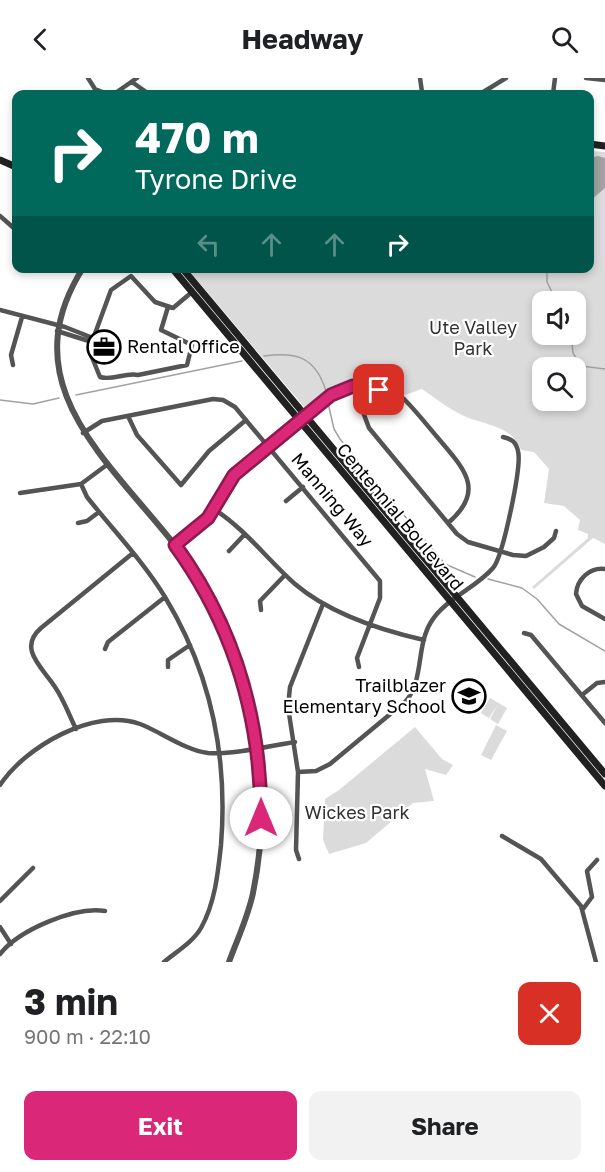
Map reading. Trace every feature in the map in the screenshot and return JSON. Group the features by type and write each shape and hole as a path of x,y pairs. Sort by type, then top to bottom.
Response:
{"main road":[{"name":"Centennial Boulevard","path":"176,273 247,352 262,363 303,418 455,600 605,774"},
{"name":"Centennial Boulevard","path":"186,273 247,352 255,367 303,418"},
{"name":"Centennial Boulevard","path":"455,600 605,786"}],"street":[{"path":"88,78 97,90"},
{"path":"486,90 506,78"},
{"path":"586,78 605,80"},
{"path":"120,90 135,80"},
{"path":"0,216 12,226"},
{"path":"79,273 67,294 57,328 57,357 72,410 83,433 175,545 196,576 224,628 245,687 258,747 261,818 255,882 250,904 229,962"},
{"path":"168,307 161,330 192,345 184,366 138,375 131,373 102,378 89,353 111,290 129,277 134,278 155,302 168,307 175,307 192,292"},
{"path":"0,310 93,340"},
{"path":"13,365 11,356 22,317"},
{"path":"175,545 205,521 232,478 303,418 342,389 353,386 391,392 404,399 463,468 468,483 467,501 462,511 448,523"},
{"path":"367,388 363,406 366,423 448,523 468,542 520,556 532,554 554,538 556,531"},
{"name":"Manning Way","path":"83,433 99,423 128,416 218,399 231,404 303,486 380,581 382,593 357,658 359,667"},
{"path":"128,416 137,435 182,485 209,451 246,420"},
{"path":"298,772 315,771 330,764 406,701 415,683 424,640 433,620 492,570 500,552 520,458 514,441 503,437"},
{"path":"20,493 81,484 108,464"},
{"path":"81,484 99,512 134,553 165,597 190,645 207,691 220,752 223,811 216,885 199,931 164,962"},
{"path":"286,501 303,486"},
{"path":"214,509 245,534 285,575 323,603 371,623 424,640"},
{"path":"78,523 87,521 99,512"},
{"path":"229,551 245,534"},
{"path":"76,729 56,687 33,658 33,638 41,628 134,553"},
{"path":"605,569 597,567 581,578 573,594 582,606 605,619"},
{"path":"261,610 260,601 285,575"},
{"path":"105,649 108,642 165,597"},
{"path":"299,859 296,850 298,772 288,707 289,691 323,603"},
{"path":"524,633 531,635 559,663 605,723"},
{"path":"168,667 168,660 190,645"},
{"path":"582,695 597,682 605,682"},
{"path":"0,785 13,767 30,753 76,729 100,721 129,721 202,751 220,752 295,742"},
{"path":"502,836 541,859 583,909 596,962"},
{"path":"583,909 592,897 587,871 597,860"},
{"path":"0,901 33,868"},
{"path":"0,954 11,944 50,920 97,909 105,911"},
{"path":"0,927 11,944"}],"green space":[{"name":"Ute Valley Park","path":"594,151 605,152 605,544 593,538 534,589 532,587 588,538 588,534 578,530 580,520 564,506 544,503 549,469 534,452 521,450 510,434 502,429 458,413 422,389 405,395 394,390 347,382 305,408 191,273 594,273"},
{"path":"477,689 485,694 478,707 469,702"},
{"path":"490,698 507,708 498,724 490,719 498,704 489,718 481,713"},
{"path":"496,725 507,731 491,760 481,755"},
{"name":"Wickes Park","path":"415,727 442,759 453,765 446,775 425,769 434,801 413,803 366,843 329,854 323,840 325,799"}],"shaded area":[{"path":"594,157 605,158 605,188 594,197"}],"waterway":[{"path":"547,273 547,282 552,291"},
{"path":"572,345 573,353 581,366 605,369"},
{"path":"264,356 286,355 303,359 316,370 326,391"},
{"path":"76,395 242,361"},
{"path":"0,400 33,404 59,398"},
{"path":"328,403 334,429 340,439 445,564 475,577"},
{"path":"488,579 522,588 537,599 559,624 605,651"}],"place":[{"name":"Rental Office","path":"104,347"},
{"name":"Trailblazer Elementary School","path":"469,696"}],"route":[{"path":"261,818 258,747 245,687 234,652 210,599 175,545 208,518 234,475 331,395 353,386 379,390"}]}
